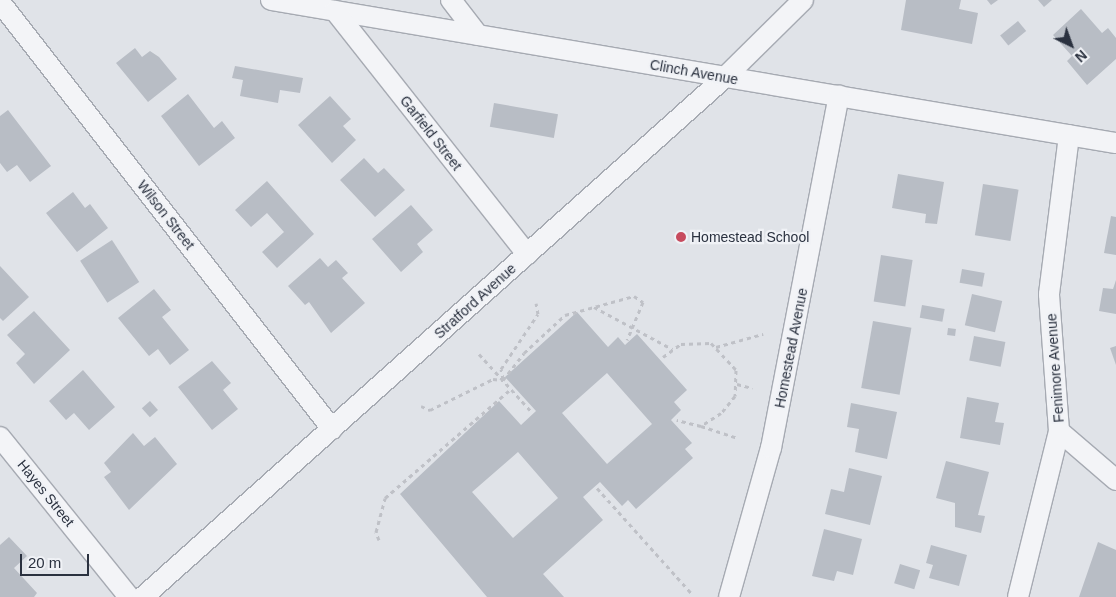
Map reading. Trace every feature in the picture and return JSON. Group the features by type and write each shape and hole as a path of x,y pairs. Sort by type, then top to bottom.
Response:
{"street":[{"name":"Clinch Avenue","path":"271,0 1116,143"},
{"path":"451,0 478,35"},
{"name":"Stratford Avenue","path":"143,597 724,78 800,1"},
{"name":"Wilson Street","path":"0,2 332,429"},
{"name":"Garfield Street","path":"335,11 527,254"},
{"name":"Homestead Avenue","path":"729,597 771,448 839,95"},
{"name":"Fenimore Avenue","path":"1018,597 1060,430 1049,294 1069,135"},
{"path":"1060,430 1116,480"},
{"name":"Hayes Street","path":"0,437 129,597"}],"path":[{"path":"503,380 524,353 565,315 634,296 643,302 627,340"},
{"path":"503,380 501,369 538,314 536,303"},
{"path":"594,307 632,330 672,350"},
{"path":"663,357 672,350 695,341 716,347 763,334"},
{"path":"701,426 729,406 737,384 736,370 716,347"},
{"path":"479,354 530,410"},
{"path":"421,406 430,410 493,379 503,380"},
{"path":"737,384 752,388"},
{"path":"379,540 376,532 385,498 511,389"},
{"path":"677,420 738,438"},
{"path":"597,488 692,594"}],"building":[{"path":"906,0 961,0 959,9 978,13 972,44 901,30"},
{"path":"987,0 998,0 991,5"},
{"path":"1038,0 1052,0 1044,7"},
{"path":"1081,9 1102,33 1108,28 1116,38 1116,59 1087,85 1067,61 1072,56 1053,35"},
{"path":"1018,21 1026,31 1008,46 1000,35"},
{"path":"135,48 142,57 150,51 159,57 177,79 148,102 116,63"},
{"path":"235,66 303,78 300,93 280,90 278,103 240,96 243,80 232,78"},
{"path":"188,94 214,128 222,121 235,138 199,166 161,116"},
{"path":"330,96 351,119 343,126 356,140 332,163 298,125"},
{"path":"494,103 558,114 554,138 490,127"},
{"path":"8,110 51,166 30,182 17,165 7,172 0,163 0,116"},
{"path":"364,158 378,173 384,168 405,190 375,217 340,180"},
{"path":"898,174 944,182 937,224 925,223 926,214 892,208"},
{"path":"267,181 314,234 277,268 262,252 284,232 267,213 251,227 235,210"},
{"path":"983,184 1019,190 1010,241 975,235"},
{"path":"73,192 85,208 90,204 108,228 77,252 46,213"},
{"path":"411,205 433,230 417,244 423,252 401,272 372,239"},
{"path":"1111,216 1116,217 1116,255 1104,253"},
{"path":"112,240 139,282 107,303 80,261"},
{"path":"881,255 913,260 905,306 874,301"},
{"path":"320,258 328,267 336,260 348,273 342,278 365,303 331,333 309,302 305,305 288,286"},
{"path":"0,266 29,297 3,321 0,318"},
{"path":"962,269 985,273 982,287 960,283"},
{"path":"1116,280 1116,314 1099,311 1103,288 1113,289"},
{"path":"154,289 171,310 162,317 189,350 170,365 158,349 149,356 118,318"},
{"path":"972,294 1002,301 995,332 965,325"},
{"path":"922,305 945,309 942,322 920,318"},
{"path":"34,311 70,350 34,384 16,363 25,354 7,335"},
{"path":"577,312 608,347 618,337 625,345 637,334 687,390 674,402 681,410 671,420 692,443 685,449 693,458 636,509 628,500 622,506 600,482 583,497 603,520 543,574 564,597 487,597 400,494 499,401 521,425 536,411 505,377","holes":["607,373 652,424 607,464 562,413","518,452 558,498 513,538 472,492"]},
{"path":"873,321 911,328 900,395 861,388"},
{"path":"948,328 956,329 955,336 947,335"},
{"path":"974,336 1005,342 1001,367 969,361"},
{"path":"1116,346 1116,365 1110,348"},
{"path":"212,361 231,383 223,390 238,409 212,430 178,387"},
{"path":"83,370 115,407 89,430 74,413 66,420 49,401"},
{"path":"967,397 999,403 995,422 1004,423 1000,445 960,438"},
{"path":"150,401 158,410 150,417 142,408"},
{"path":"851,403 897,412 887,459 855,452 859,429 847,427"},
{"path":"133,433 144,446 155,437 177,464 129,510 104,477 111,472 104,463"},
{"path":"946,461 989,472 978,515 985,516 981,533 955,527 955,503 936,498"},
{"path":"849,468 882,476 870,525 825,514 831,489 844,492"},
{"path":"824,529 862,539 853,575 837,571 834,581 812,576"},
{"path":"9,537 27,556 14,568 37,593 34,597 0,597 0,545"},
{"path":"1098,542 1116,550 1116,597 1079,597"},
{"path":"931,545 967,555 959,586 929,578 933,565 926,563"},
{"path":"900,564 920,570 914,589 894,583"}],"place":[{"name":"Homestead School","path":"681,237"}]}
